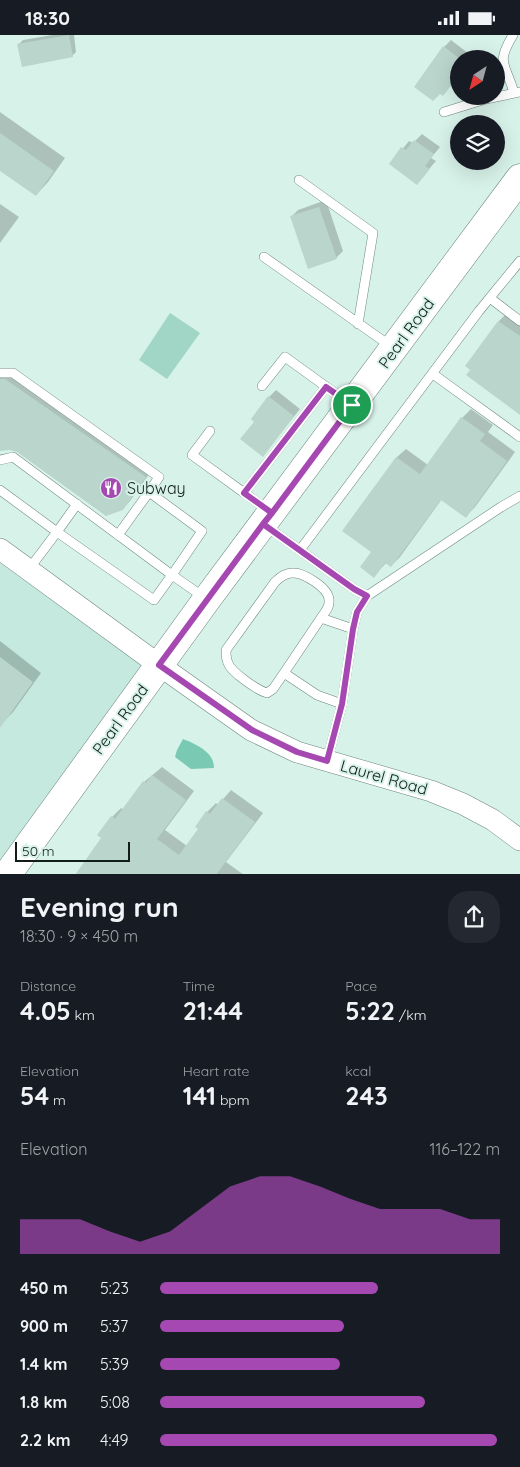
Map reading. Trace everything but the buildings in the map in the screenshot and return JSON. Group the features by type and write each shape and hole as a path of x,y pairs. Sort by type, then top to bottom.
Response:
{"main road":[{"name":"Pearl Road","path":"8,874 207,599 514,189"}],"street":[{"name":"Laurel Road","path":"0,549 252,730 297,752 432,791 463,804 493,820 520,840"}],"lane":[{"path":"444,112 486,99 517,93 502,63 503,51 513,35"},
{"path":"299,180 373,233 358,324"},
{"path":"264,257 394,349"},
{"path":"300,551 490,298 520,261"},
{"path":"490,298 520,321"},
{"path":"262,386 285,357 352,405"},
{"path":"0,373 13,373 159,477 118,535"},
{"path":"433,374 520,437"},
{"path":"244,493 326,387"},
{"path":"210,431 192,455 244,493 300,551 367,596"},
{"path":"0,460 13,457 207,599"},
{"path":"0,490 154,600 202,531 148,492"},
{"path":"327,761 342,704 357,612 367,596 520,496"},
{"path":"29,569 77,504"},
{"path":"295,572 308,578 328,593 330,599 328,607 284,673 273,689 267,693 261,691 233,671 228,663 226,650 275,582 286,574 295,572"},
{"path":"321,618 353,629"},
{"path":"284,673 317,695 342,704"}],"shaded area":[{"path":"170,313 200,333 167,379 139,360"},
{"path":"0,548 159,665 0,874"},
{"path":"183,739 199,746 208,753 214,768 191,769 175,757"}],"place":[{"name":"Subway","path":"111,488"}],"route":[{"path":"352,405 272,513 263,524 207,599 159,665 252,730 297,752 327,761 342,704 349,649 357,612 367,596 354,589 263,524 272,513 244,493 326,387 352,405"}]}
